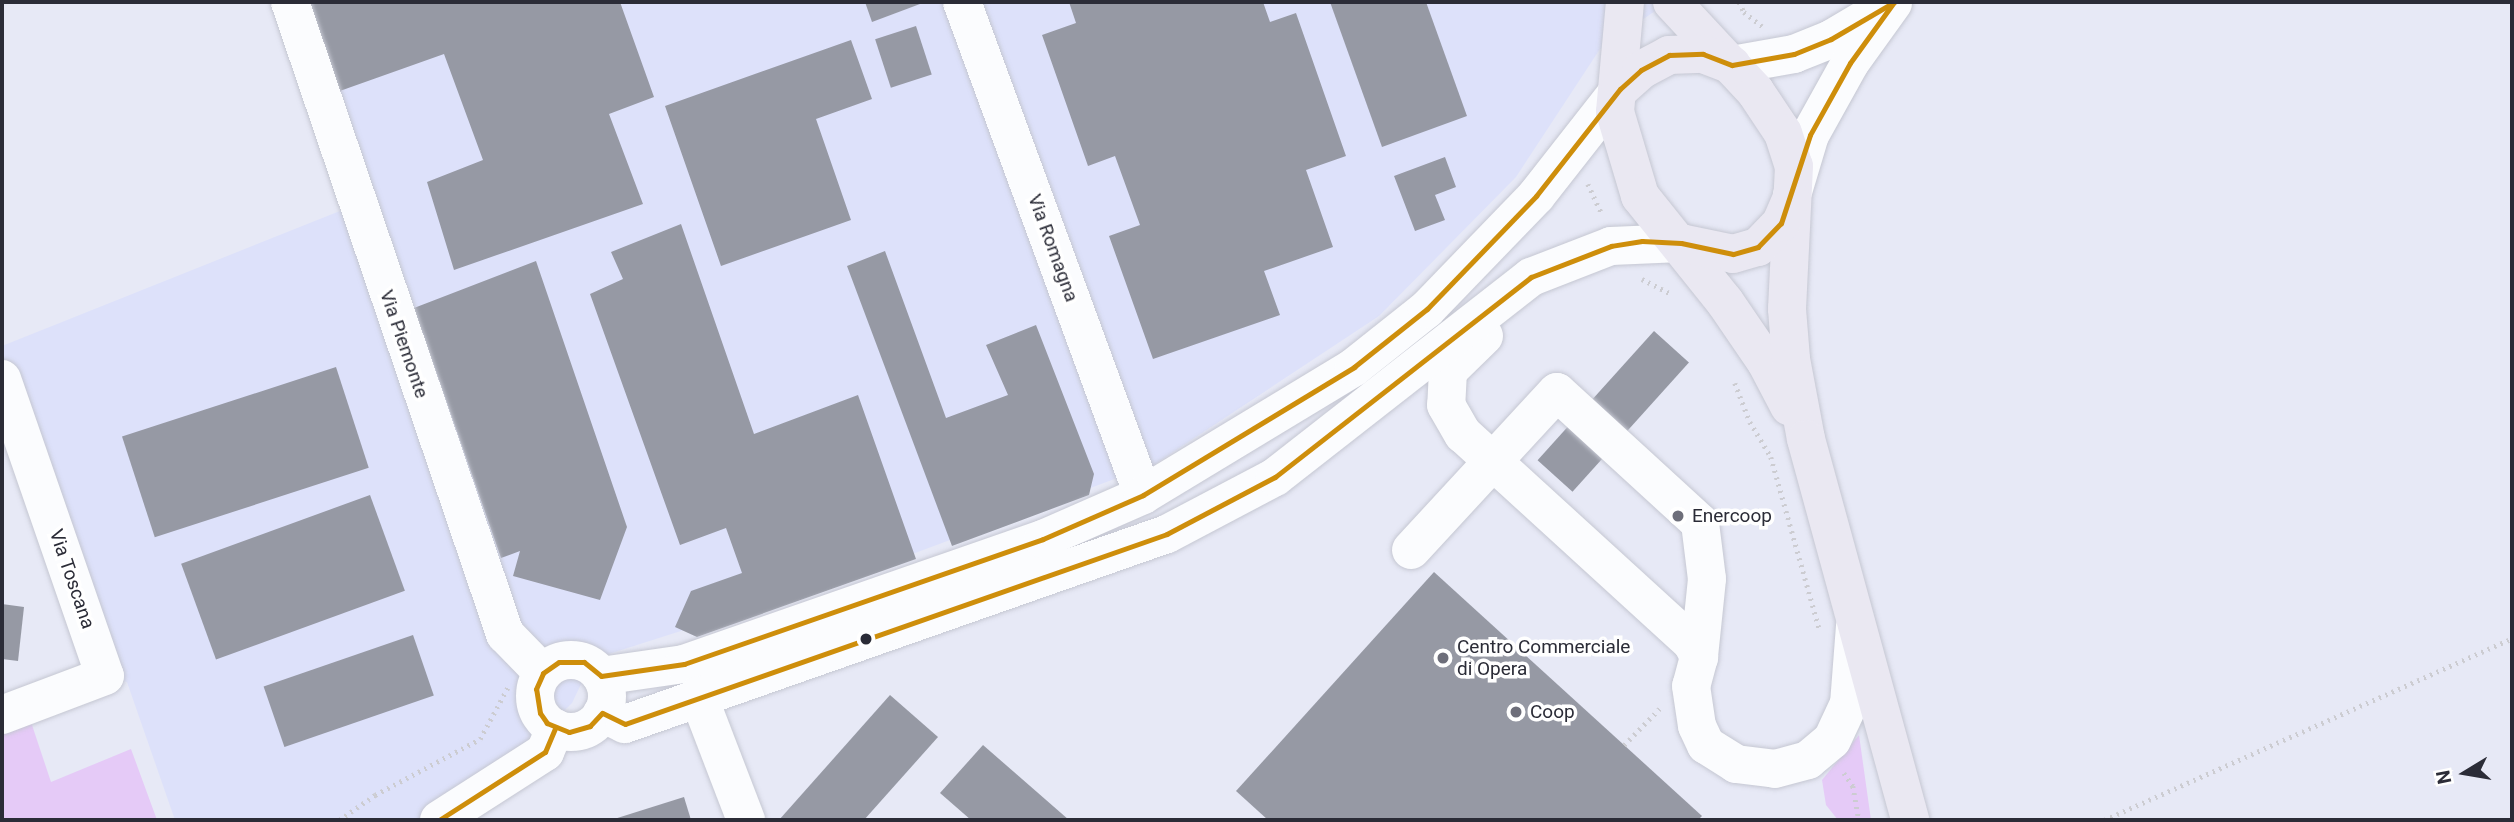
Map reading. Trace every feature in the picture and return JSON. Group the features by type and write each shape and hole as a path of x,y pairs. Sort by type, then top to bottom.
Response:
{"main road":[{"path":"1625,2 1620,89 1615,111 1640,196 1658,223 1681,243 1766,362 1806,439"},
{"path":"1679,4 1732,65 1783,133 1794,166 1787,309 1806,439 1910,820"},
{"path":"1620,89 1641,70 1669,55 1703,54 1732,65"},
{"path":"1681,243 1733,254 1758,247 1781,223 1792,195"},
{"path":"1886,736 1887,820"}],"street":[{"name":"Via Piemonte","path":"290,2 505,634 533,664"},
{"name":"Via Romagna","path":"962,2 1143,495"},
{"path":"1732,65 1794,54 1831,39 1893,2"},
{"path":"1792,195 1810,135 1850,63 1893,2"},
{"path":"1620,89 1483,254 1427,309 1354,366 1143,495 1043,539 602,694 580,731 555,728 540,713 535,701 533,664 571,660 584,662 602,694 625,724 698,695 1167,534 1275,477 1531,277 1617,245 1681,243"},
{"path":"1531,277 1483,337 1448,370 1446,405 1463,434 1692,643 1699,657"},
{"name":"Via Toscana","path":"2,379 105,676 2,715"},
{"path":"1411,550 1557,392 1700,523 1707,579 1699,657 1691,686 1697,726 1706,745 1736,764 1775,769 1808,760 1832,740 1849,704 1856,621"},
{"path":"698,695 746,820"},
{"path":"439,820 545,752 555,728"}],"path":[{"path":"1572,150 1627,271 1678,299"},
{"path":"1733,380 1750,422 1771,457 1821,637"},
{"path":"2104,820 2512,639"},
{"path":"339,820 375,795 480,739 533,664"},
{"path":"1624,745 1663,706 1693,701"}],"shaded area":[{"path":"290,2 1668,2 1600,49 1516,177 1379,316 1155,464 853,576 593,659 572,703 510,765 423,820 175,820 127,682 105,676 2,379 2,346 355,205"},
{"path":"31,722 51,782 131,749 157,820 2,820 2,734"},
{"path":"1859,735 1871,820 1838,820 1826,805 1822,780"}],"building":[{"path":"306,2 620,2 654,97 609,114 643,204 454,270 427,182 483,160 444,54 337,92"},
{"path":"865,2 919,2 920,4 872,22"},
{"path":"1069,2 1263,2 1270,22 1296,13 1346,156 1306,170 1333,247 1264,271 1280,315 1153,359 1109,236 1140,225 1115,156 1088,166 1042,35 1076,23"},
{"path":"1330,2 1426,2 1467,116 1382,147"},
{"path":"916,26 932,75 891,88 875,39"},
{"path":"851,40 872,99 816,119 851,220 721,266 665,106"},
{"path":"1445,157 1456,187 1435,195 1445,220 1415,231 1394,176"},
{"path":"681,224 754,434 858,395 916,559 697,637 675,627 691,591 742,573 726,528 680,545 590,294 623,279 611,252"},
{"path":"885,251 946,418 1008,395 986,345 1036,325 1094,474 1089,495 952,546 847,266"},
{"path":"536,261 627,527 600,600 513,576 520,551 501,558 414,308"},
{"path":"1654,331 1689,362 1572,492 1538,460"},
{"path":"336,367 369,468 155,537 122,437"},
{"path":"370,495 405,591 216,660 181,564"},
{"name":"Centro Commerciale di Opera","path":"1434,572 1702,816 1698,820 1268,820 1236,791"},
{"path":"2,604 24,607 18,661 2,659"},
{"path":"413,635 434,696 284,747 264,686"},
{"path":"890,695 938,737 864,820 779,820"},
{"path":"983,745 1069,820 971,820 940,793"},
{"path":"684,797 691,820 611,820"}],"transit line":[{"path":"1894,2 1850,63 1810,135 1781,223 1758,247 1733,254 1681,243 1642,241 1611,246 1531,277 1275,477 1167,534 625,724 602,713 590,726 569,732 547,723 540,713 536,689 543,673 559,662 584,662 601,676 684,664 1043,539 1143,495 1354,367 1427,309 1536,196 1620,89 1641,70 1669,55 1703,54 1732,65 1794,54 1831,39 1894,2"},
{"path":"439,820 545,752 555,728"}],"place":[{"name":"Enercoop","path":"1678,516"},
{"name":"Centro Commerciale di Opera","path":"1443,658"},
{"name":"Coop","path":"1516,712"}]}
